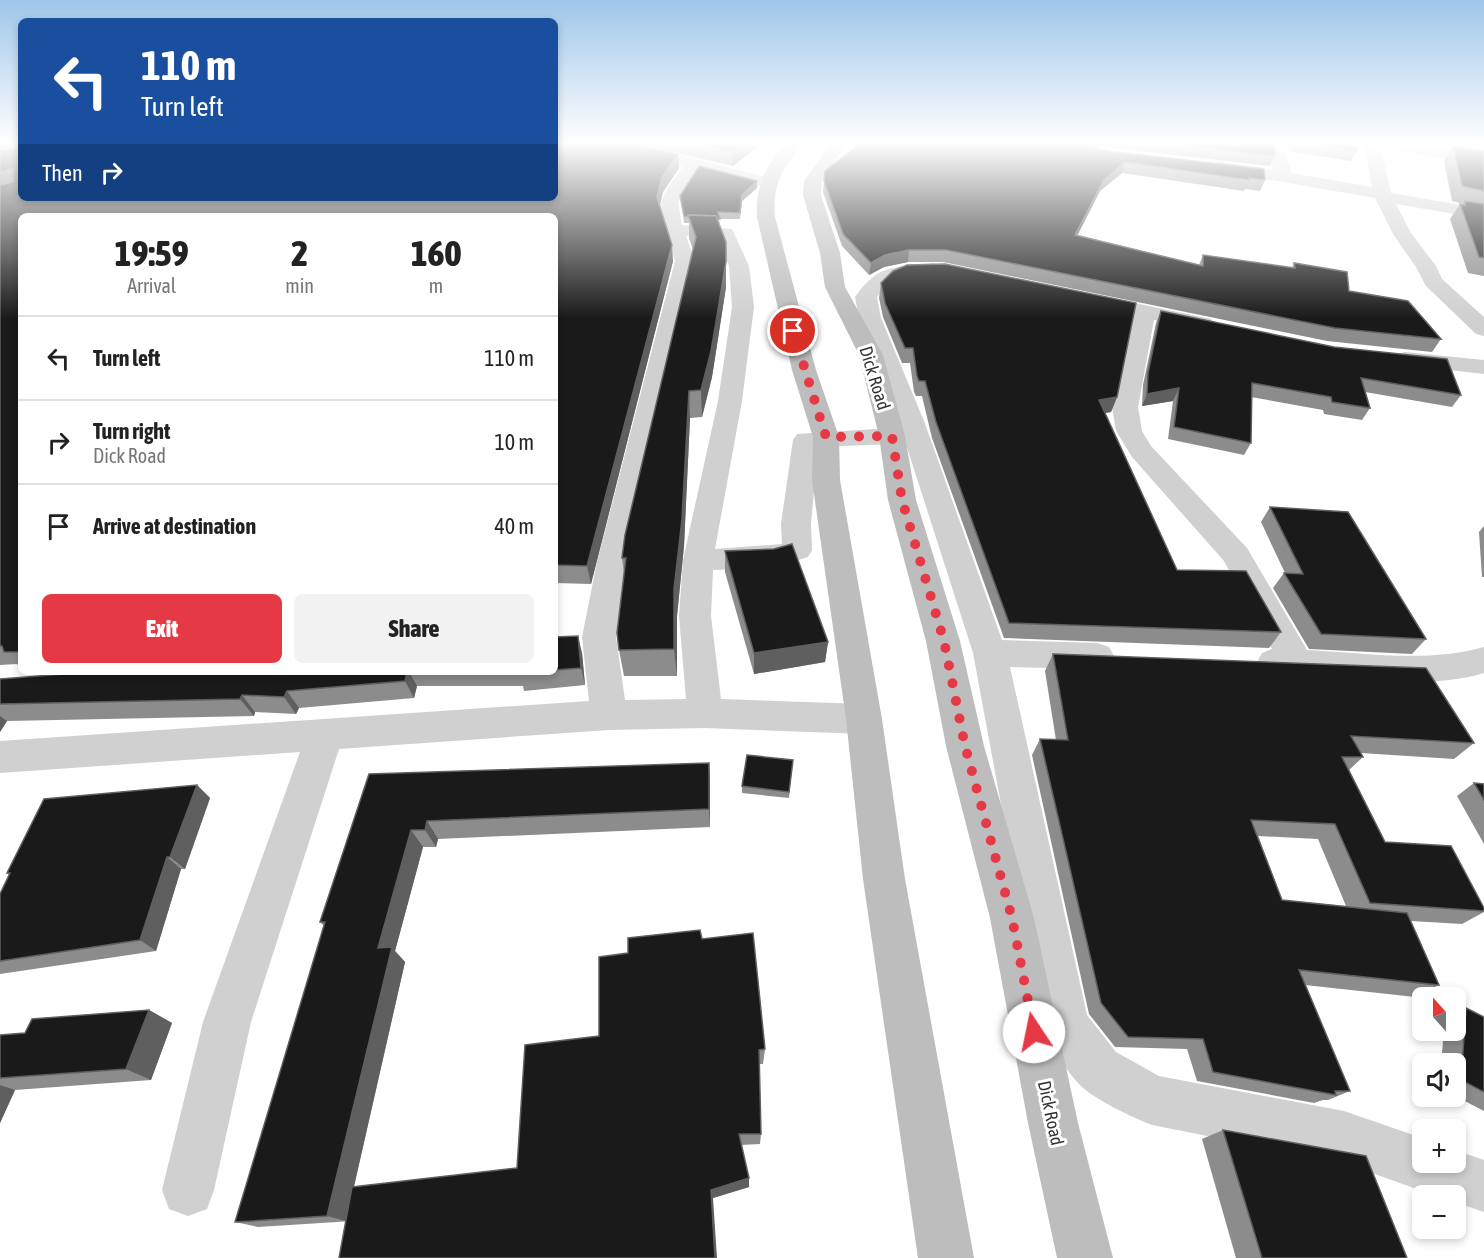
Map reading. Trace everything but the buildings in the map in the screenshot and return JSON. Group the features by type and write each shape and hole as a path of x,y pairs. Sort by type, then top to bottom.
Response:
{"main road":[{"path":"764,201 769,239 804,370 826,437 826,480 864,719 884,879 946,1258"},
{"name":"Dick Road","path":"814,201 830,253 835,287 870,355 892,436 902,500 944,641 965,746 1012,918 1053,1123 1085,1258"}],"street":[{"path":"609,714 599,637 612,562 685,261 668,208 669,201"},
{"path":"1386,201 1402,234 1426,266 1433,282 1484,329"},
{"path":"1413,201 1484,214"},
{"path":"675,230 725,233 739,266 743,308 730,401 698,560 695,616 705,713"},
{"path":"954,272 920,269 893,274 878,280 866,297 870,318 911,421 990,653 1066,1026 1099,1069 1152,1100 1344,1137 1484,1186"},
{"path":"1066,295 1226,329"},
{"path":"1145,311 1125,407 1129,431 1141,451 1236,555 1297,663"},
{"path":"1384,357 1484,367"},
{"path":"698,560 773,557 796,550 796,524 806,440 826,437 892,436"},
{"path":"566,639 599,637"},
{"path":"990,653 1132,657"},
{"path":"1238,661 1433,669 1464,666 1484,660"},
{"path":"0,757 609,714 705,713 864,719"},
{"path":"188,1190 227,1022 325,734"}],"route":[{"path":"793,331 826,437 892,436 902,500 944,641 965,746 1012,918 1034,1032"}]}
